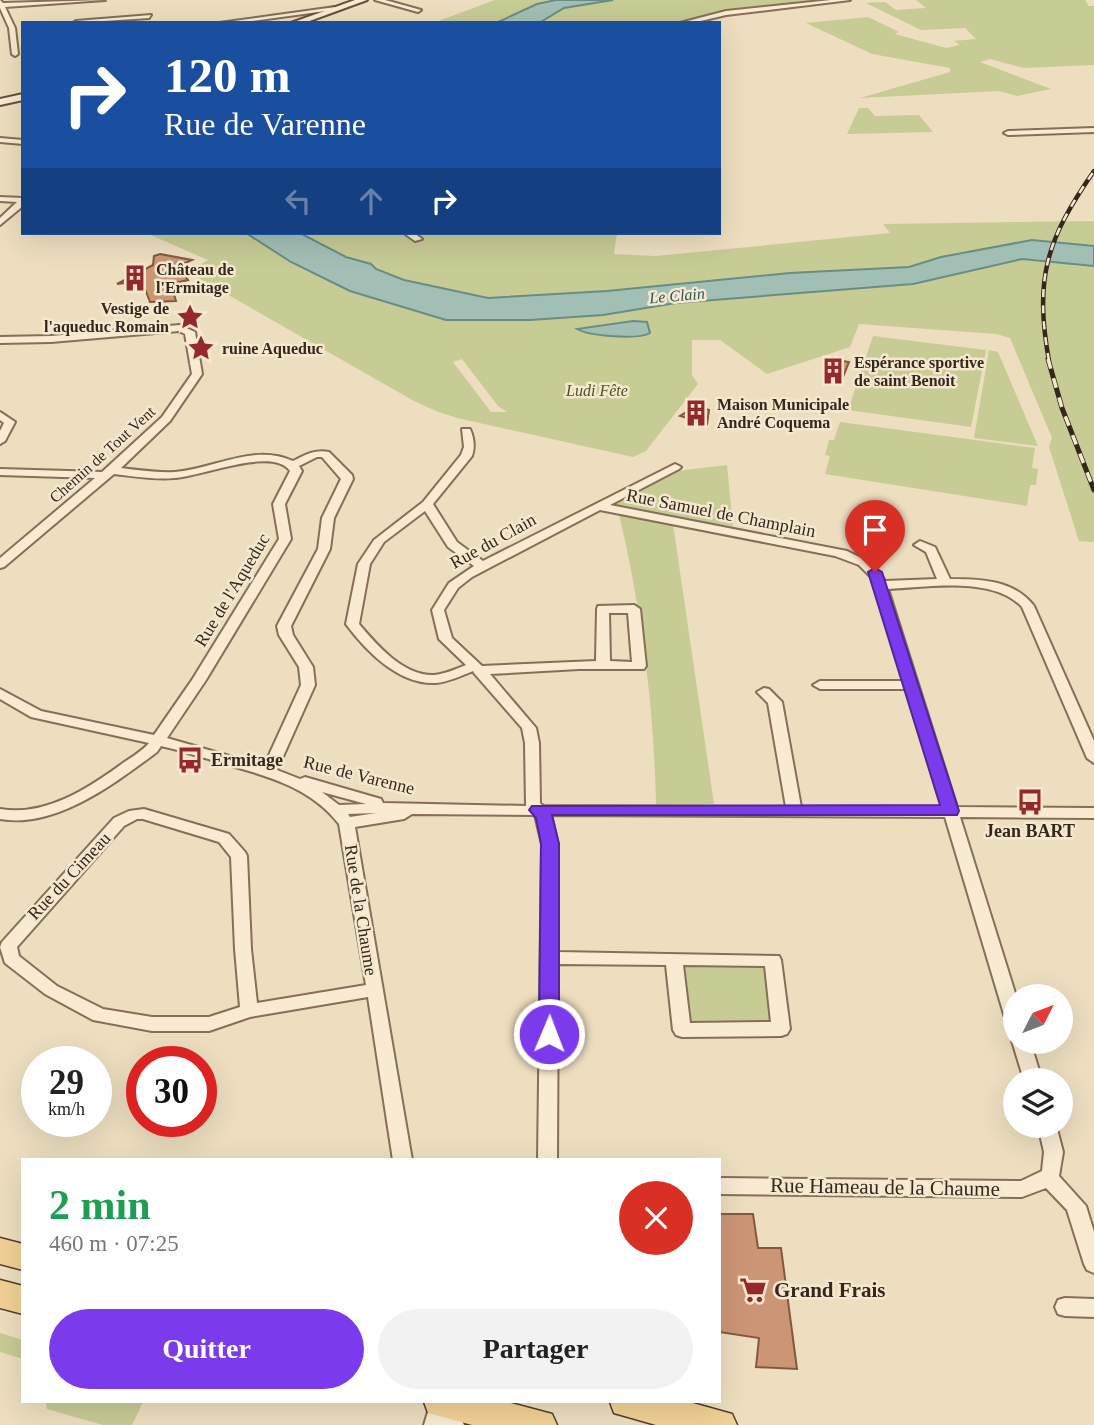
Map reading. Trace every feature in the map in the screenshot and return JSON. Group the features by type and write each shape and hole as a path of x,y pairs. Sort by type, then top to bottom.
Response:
{"main road":[{"path":"0,1251 21,1256"},
{"path":"0,1294 21,1299"},
{"path":"446,1403 524,1423"},
{"path":"630,1403 720,1425"}],"street":[{"path":"5,55 19,54 3,2 102,0"},
{"path":"300,21 363,0"},
{"path":"378,0 418,10"},
{"path":"691,21 726,13 847,0"},
{"path":"235,21 316,8 333,8"},
{"path":"100,21 149,17"},
{"path":"0,102 21,97"},
{"path":"1008,133 1094,130"},
{"path":"0,140 21,142"},
{"path":"0,199 21,201"},
{"path":"0,222 21,203"},
{"path":"411,235 418,239"},
{"name":"Chemin de Tout Vent","path":"0,340 51,339 180,328 190,332 197,374 166,419 108,473 0,564"},
{"path":"0,415 10,422 0,441"},
{"path":"466,430 469,447 466,456 427,505 380,540 364,564 352,624 373,649 415,676 435,679 477,668 639,666 634,609 603,609 603,666"},
{"path":"0,472 178,475 265,458 282,460 293,465 318,453 329,456 333,464 346,475 346,483 328,518 324,549 284,626 286,635 306,667 308,685 276,774"},
{"name":"Rue de l'Aqueduc","path":"4,819 46,811 77,800 110,780 159,741 285,539 279,504 296,471 293,465"},
{"name":"Rue du Clain","path":"538,810 533,804 532,743 528,728 477,668 446,639 438,610 453,586 482,566 675,467"},
{"path":"427,505 434,512 452,544 482,566"},
{"name":"Rue Samuel de Champlain","path":"598,506 847,555 868,565 881,585 951,811"},
{"path":"920,545 931,550 946,584"},
{"path":"881,585 998,585 1021,596 1094,758"},
{"path":"820,685 912,685"},
{"path":"764,692 775,702 794,811"},
{"path":"0,693 36,714 159,741 276,774 308,788 341,817"},
{"name":"Rue de Varenne","path":"276,774 369,801 426,810"},
{"name":"Rue de Varenne","path":"341,817 426,810 1094,813"},
{"path":"538,810 544,816 550,844 548,1158"},
{"path":"951,811 1004,984"},
{"name":"Rue du Cimeau","path":"248,1011 239,856 224,838 145,814 134,814 120,822 8,946 11,959 51,990 99,1016 152,1024 209,1024 248,1011 374,990"},
{"name":"Rue de la Chaume","path":"341,817 403,1158"},
{"path":"549,958 674,959 773,960 780,1029 682,1030 674,959"},
{"path":"1051,1138 1056,1155 1049,1178 1076,1206 1094,1264"},
{"name":"Rue Hameau de la Chaume","path":"721,1186 1022,1189 1049,1178"},
{"path":"1065,1307 1094,1308"},
{"path":"435,1425 442,1403"},
{"path":"442,1403 453,1425"}],"green space":[{"path":"495,0 556,0 537,4 500,21 438,21"},
{"path":"613,0 838,0 750,10 693,21 542,21 564,8"},
{"path":"916,0 1085,0 1089,6 1094,6 1094,65 1024,68 990,59 980,62 1051,89 1017,96 999,91 860,98 950,72 950,68 872,54 806,23 868,17 899,32 895,34 946,48 960,45 954,41 976,39 965,28 921,30 866,3 885,2 896,10 926,8"},
{"path":"859,108 868,108 875,116 919,115 933,132 847,134"},
{"name":"Ludi Fête","path":"1094,221 1094,542 1079,541 1049,447 1052,438 1010,338 996,334 859,324 850,347 767,374 720,340 692,340 692,375 698,384 646,451 633,457 457,418 414,401 188,272 208,260 151,235 617,235 614,254 656,256 890,233 883,224","holes":["462,359 498,406 507,412 491,412 453,362"]},
{"path":"873,336 986,350 971,427 848,410"},
{"path":"989,350 998,352 1038,446 974,438"},
{"path":"840,422 1035,448 1032,468 1038,469 1036,485 1030,485 1027,506 825,474 830,456 825,455 829,440 834,440"},
{"path":"727,465 733,526 619,509 609,504 676,471"},
{"path":"619,514 673,524 714,804 656,806 653,732 645,659"},
{"path":"682,964 765,964 774,1025 688,1025"},
{"path":"0,1333 21,1339 21,1358 0,1352"},
{"path":"46,1403 143,1403 132,1425 103,1425 47,1409"}],"water":[{"path":"556,0 613,0 564,8 542,21 500,21 537,4"},
{"name":"Le Clain","path":"249,235 304,235 346,257 371,264 376,269 404,280 488,298 607,291 790,273 909,267 941,257 1032,240 1094,246 1094,266 1022,259 913,284 676,303 603,315 530,320 446,320 350,291 291,262"},
{"path":"633,321 647,322 650,333 614,336 592,334 577,329"}],"building":[{"name":"Château de l'Ermitage","path":"160,254 192,260 179,266 188,280 171,284 176,301 150,302 142,281 117,284 153,265 154,256"},
{"name":"Espérance sportive de saint Benoit","path":"831,359 849,362 843,377 825,374"},
{"name":"Maison Municipale André Coquema","path":"696,406 709,410 707,424 680,416"},
{"name":"Grand Frais","path":"721,1214 753,1214 758,1248 781,1248 797,1369 756,1367 759,1338 721,1332"}],"railway":[{"path":"1049,361 1043,305 1048,260 1065,218 1094,171"},
{"path":"1048,359 1062,408 1094,490"}],"place":[{"name":"Château de l'Ermitage","path":"135,278"},
{"name":"Vestige de l'aqueduc Romain","path":"190,317"},
{"name":"ruine Aqueduc","path":"201,348"},
{"name":"Espérance sportive de saint Benoit","path":"833,371"},
{"name":"Maison Municipale André Coquema","path":"696,413"},
{"name":"Ermitage","path":"190,760"},
{"name":"Jean BART","path":"1030,802"},
{"name":"Grand Frais","path":"753,1290"}],"route":[{"path":"549,1034 550,844 544,816 538,810 951,811 875,572"}]}
